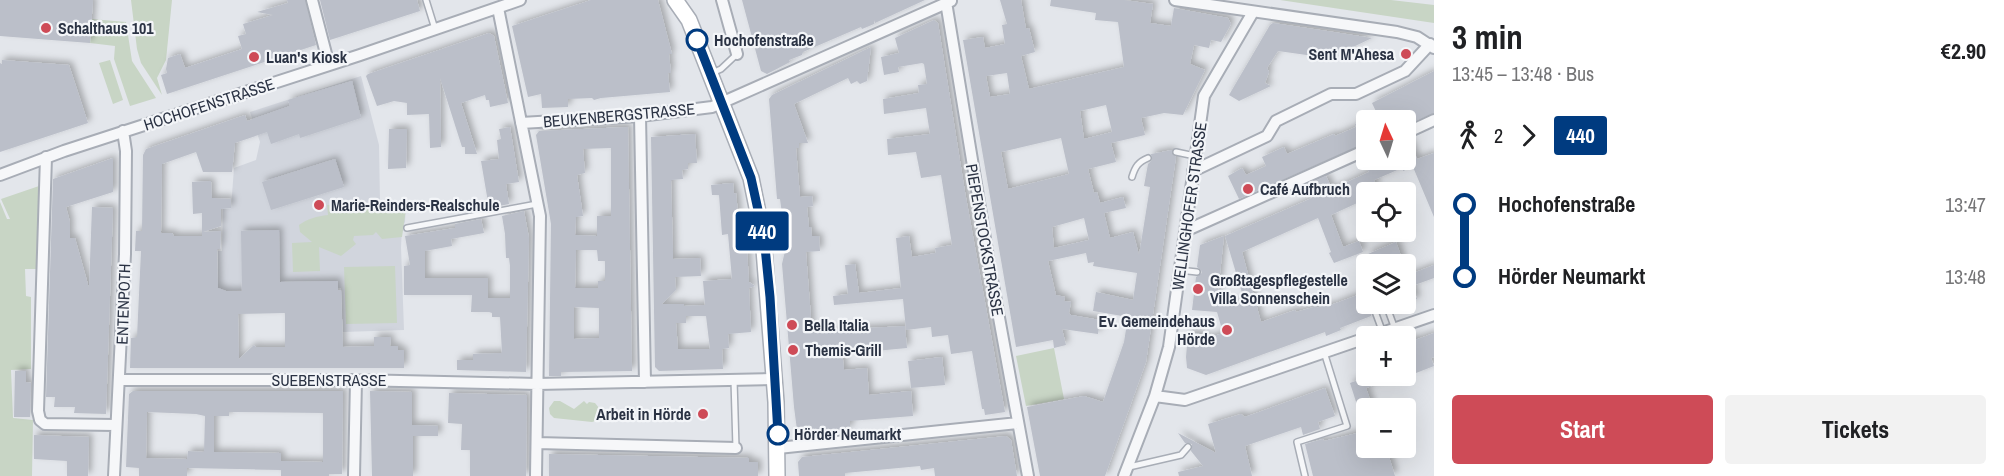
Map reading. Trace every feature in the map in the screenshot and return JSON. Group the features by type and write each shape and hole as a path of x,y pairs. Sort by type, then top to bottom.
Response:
{"main road":[{"path":"675,0 689,20 723,103 751,178 764,237 775,379 777,476"},
{"path":"688,0 689,20"}],"street":[{"path":"312,0 329,65"},
{"name":"HOCHOFENSTRASSE","path":"0,175 123,131 329,65 520,0"},
{"path":"722,0 736,54"},
{"path":"1174,0 1397,32 1417,37 1432,46 1406,71 1356,94 1331,94 1275,121 1267,136 1193,171"},
{"name":"BEUKENBERGSTRASSE","path":"521,123 640,116 712,107 948,1"},
{"name":"PIEPENSTOCKSTRASSE","path":"948,1 988,263 1028,476"},
{"path":"498,8 540,216 536,476"},
{"name":"WELLINGHOFER STRASSE","path":"1126,472 1155,396 1168,347 1204,96 1253,12"},
{"path":"640,116 645,382"},
{"path":"1416,128 1434,120"},
{"name":"ENTENPOTH","path":"114,476 125,254 126,151 123,131"},
{"path":"1185,231 1356,154"},
{"path":"46,157 40,420 45,424 115,425"},
{"path":"1403,326 1434,315"},
{"path":"1155,396 1185,400 1356,341"},
{"path":"537,384 775,379"},
{"name":"SUEBENSTRASSE","path":"120,380 356,380 537,384"},
{"path":"354,476 356,380"},
{"path":"778,448 1018,423"},
{"path":"537,443 736,448"}],"lane":[{"path":"426,0 435,29"},
{"path":"711,73 722,69 736,54"},
{"path":"1176,152 1195,156"},
{"path":"1132,177 1135,166 1141,160 1148,158"},
{"path":"406,228 537,204"},
{"path":"1179,270 1197,272"},
{"path":"1376,314 1377,326"},
{"path":"1305,476 1297,442 1347,426 1324,352"},
{"path":"734,380 736,448"},
{"path":"1126,472 1181,455 1188,447"}],"shaded area":[{"name":"Marie-Reinders-Realschule","path":"361,76 379,145 380,202 406,201 401,247 404,330 343,332 341,288 218,291 218,251 222,251 223,209 231,208 234,168 256,160 260,142 250,112"}],"green space":[{"path":"131,0 172,0 166,60 157,78 162,95 141,63"},
{"path":"1280,0 1391,0 1434,5 1434,23"},
{"path":"92,19 126,22 132,61 156,98 130,106 114,59 115,46 90,43"},
{"path":"110,60 123,100 113,104 99,63"},
{"path":"39,186 36,269 25,269 26,296 31,297 31,369 11,370 13,418 33,420 32,476 0,476 0,202 7,219 10,219 1,199"},
{"path":"369,203 369,205 379,205 380,209 406,209 402,237 382,239 376,232 373,235 354,236 353,240 356,244 341,256 319,247 320,271 293,272 292,243 312,242 300,232 299,225 312,218 328,215 327,205"},
{"path":"395,266 397,323 346,324 344,267"},
{"path":"1054,348 1064,399 1026,406 1016,356"},
{"path":"554,401 560,401 574,409 584,401 587,404 595,403 599,408 603,407 605,416 592,422 554,418 549,408"}],"building":[{"name":"Schalthaus 101","path":"0,0 93,0 90,43 0,36"},
{"path":"287,0 305,0 316,45 167,94 161,75 167,73 168,58 180,54 185,68 242,49 238,36 246,34 243,24 273,15 257,12 288,3"},
{"path":"320,0 417,0 420,11 330,40"},
{"path":"591,0 658,0 672,54 669,54 671,73 668,73 670,92 594,100 592,98 568,99 568,107 542,108 541,94 528,97 512,26"},
{"path":"742,0 925,0 875,23 874,20 874,24 862,29 861,27 803,52 802,55 789,60 790,62 767,74 761,71"},
{"path":"1000,0 1021,0 1026,29 1029,28 1035,52 1021,56 1029,89 1124,67 1118,22 1095,20 1096,13 1050,6 1051,0 1124,0 1153,4 1150,23 1171,26 1174,8 1228,18 1231,24 1221,42 1211,40 1209,48 1194,45 1190,64 1205,70 1183,115 1164,113 1141,118 1145,135 1111,143 1116,162 1088,169 1094,193 1097,192 1100,203 1123,197 1126,208 1104,213 1110,238 1133,232 1139,255 1150,187 1144,186 1148,164 1152,160 1151,154 1172,150 1172,154 1176,157 1146,362 1105,476 1040,476 1027,407 1084,396 1103,402 1124,342 1128,317 1093,311 1096,292 1133,300 1137,273 1093,266 1094,262 1088,263 1086,253 1048,261 1056,295 1065,297 1064,301 1071,302 1069,313 1071,315 1100,320 1098,334 1062,329 1066,345 1054,348 1053,340 1016,347 963,40 983,37 985,48 1005,44 1002,25 1007,24","holes":["1007,73 1010,94 990,97 986,76","1106,105 1112,132 1084,139 1080,111","1061,138 1069,174 1008,189 1001,152","1084,218 1089,240 1054,248 1052,227"]},
{"path":"934,20 938,23 965,192 1005,412 985,415 972,351 951,354 948,335 932,337 931,327 906,330 903,299 834,305 833,296 848,294 845,265 855,264 859,293 901,288 896,238 909,236 912,257 936,253 935,248 952,245 941,175 921,178 916,152 888,155 887,139 930,134 926,108 884,114 883,99 919,93 918,85 927,84 924,64 898,67 899,72 884,75 881,57 899,53 895,38"},
{"path":"1273,23 1372,38 1334,56 1334,52 1314,54 1314,56 1278,51 1267,68 1269,72 1265,83 1271,86 1239,101 1229,95"},
{"path":"489,33 494,36 508,103 490,107 485,95 461,103 477,154 465,154 465,147 462,147 440,78 441,147 430,148 429,114 407,115 407,103 394,101 377,106 366,76 368,74"},
{"path":"871,47 867,81 860,84 857,81 851,84 848,78 794,104 808,143 799,143 799,148 796,148 800,197 812,196 813,206 807,207 809,227 811,227 812,236 819,236 820,251 806,252 812,331 905,326 907,348 865,352 864,347 842,349 844,370 867,368 869,395 911,391 913,416 850,421 850,429 801,433 797,430 794,407 782,264 785,251 784,229 780,199 777,199 769,99 772,95"},
{"path":"2,60 69,65 88,123 0,152 0,63 2,64"},
{"path":"1434,71 1434,113 1416,121 1416,110 1375,110 1372,103"},
{"path":"352,81 361,118 300,138 299,134 271,144 267,132 235,143 232,172 203,172 196,152 162,164 161,233 172,233 174,236 202,236 202,213 193,214 192,182 211,181 212,198 231,199 231,208 221,209 221,226 203,232 221,231 220,249 217,249 218,288 226,291 242,291 241,231 279,230 280,282 338,281 338,290 341,290 343,347 374,346 374,337 391,337 390,346 398,346 398,350 404,350 404,368 130,368 131,338 137,337 141,251 135,251 136,231 142,231 143,155 146,149 245,115 247,121 290,106 288,100","holes":["285,313 285,347 256,347 254,345 239,359 238,314"]},
{"path":"510,127 519,182 506,184 509,204 489,208 481,161 499,159 497,140 501,139 499,129"},
{"path":"628,127 632,371 561,372 561,376 549,376 551,224 536,135 539,131","holes":["611,148 611,216 597,216 597,236 575,235 576,217 583,216 577,175 585,173 583,149","576,250 597,250 598,261 605,261 605,281 598,281 598,288 575,288","574,307 599,308 599,338 574,339"]},
{"path":"1356,127 1356,147 1239,199 1228,176 1242,168 1246,175 1266,166 1262,157 1284,147 1287,154 1334,134 1335,136"},
{"path":"389,129 407,129 406,168 388,169"},
{"path":"695,134 697,163 688,163 688,169 682,170 683,179 671,180 673,259 700,258 701,276 675,277 676,290 662,304 705,305 703,281 732,279 728,234 722,235 719,195 712,195 711,185 733,183 740,233 746,233 749,282 755,286 749,288 751,332 728,334 729,348 722,349 723,369 659,371 655,367 651,137","holes":["686,316 706,316 710,349 678,349 676,323 686,323"]},
{"path":"1434,153 1434,217 1414,170 1416,157 1417,159"},
{"path":"113,158 113,192 66,207 70,222 70,238 75,238 89,288 92,207 113,208 106,414 74,413 75,407 54,407 55,397 46,397 53,179"},
{"path":"335,159 344,187 271,210 262,182"},
{"path":"1368,170 1397,170 1374,180 1375,182 1356,182 1356,204 1331,215 1343,247 1359,242 1363,252 1334,263 1318,218 1242,252 1261,322 1295,310 1296,312 1327,304 1328,306 1356,296 1356,314 1371,314 1371,316 1326,336 1325,332 1206,375 1187,368 1188,333 1208,338 1223,333 1217,312 1192,310 1196,277 1202,273 1197,267 1200,245 1224,236 1217,302 1245,303 1225,236 1312,198 1305,185 1326,176 1332,189 1369,172"},
{"path":"524,211 529,238 526,372 457,370 457,360 473,360 473,354 502,353 500,317 492,317 492,313 489,312 471,312 472,295 404,295 404,266 410,265 405,236 455,228 455,224 481,219 484,233 451,239 452,246 425,251 425,278 488,278 488,298 510,298 510,266 509,258 506,258 502,216"},
{"path":"1396,242 1400,254 1368,254"},
{"path":"1434,265 1434,278 1416,285 1416,272"},
{"path":"1434,333 1434,357 1431,358 1434,366 1416,373 1416,340"},
{"path":"942,357 945,385 911,388 908,361"},
{"path":"15,371 26,371 26,382 31,383 30,417 14,417"},
{"path":"1356,381 1356,386 1372,386 1366,388 1370,398 1356,398 1356,402 1350,383"},
{"path":"1325,388 1335,416 1318,422 1320,429 1303,435 1301,427 1245,446 1252,476 1179,476 1178,472 1203,466 1191,451 1192,444 1185,443 1178,433 1216,453 1208,424 1241,414 1245,417"},
{"path":"133,391 343,391 342,474 281,476 281,470 187,468 187,476 139,476 139,468 126,467 129,394","holes":["147,412 205,416 204,452 188,451 187,459 146,458","229,412 323,413 323,462 281,461 281,453 214,452 214,416 229,416"]},
{"path":"370,391 412,392 412,425 438,426 438,436 413,436 413,476 372,476"},
{"path":"449,393 527,395 526,476 470,476 470,450 461,450 462,424 448,423"},
{"path":"1356,433 1356,458 1389,458 1395,476 1313,476 1305,444 1323,439 1324,441"},
{"path":"34,435 89,437 88,476 67,476 67,461 34,459"},
{"path":"1006,436 1011,440 1017,476 935,476 934,468 921,470 920,466 845,473 845,476 799,476 798,462 802,457"},
{"path":"549,454 749,458 749,462 758,462 758,476 549,476"}],"bus line":[{"name":"440","path":"697,40 751,178 764,237 778,434"}],"place":[{"name":"Schalthaus 101","path":"46,28"},
{"name":"Hochofenstraße","path":"697,40"},
{"name":"Sent M'Ahesa","path":"1406,54"},
{"name":"Luan's Kiosk","path":"254,57"},
{"name":"Café Aufbruch","path":"1248,189"},
{"name":"Marie-Reinders-Realschule","path":"319,205"},
{"name":"Großtagespflegestelle Villa Sonnenschein","path":"1198,289"},
{"name":"Bella Italia","path":"792,325"},
{"name":"Ev. Gemeindehaus Hörde","path":"1227,330"},
{"name":"Themis-Grill","path":"793,350"},
{"name":"Arbeit in Hörde","path":"703,414"},
{"name":"Hörder Neumarkt","path":"778,434"}]}
